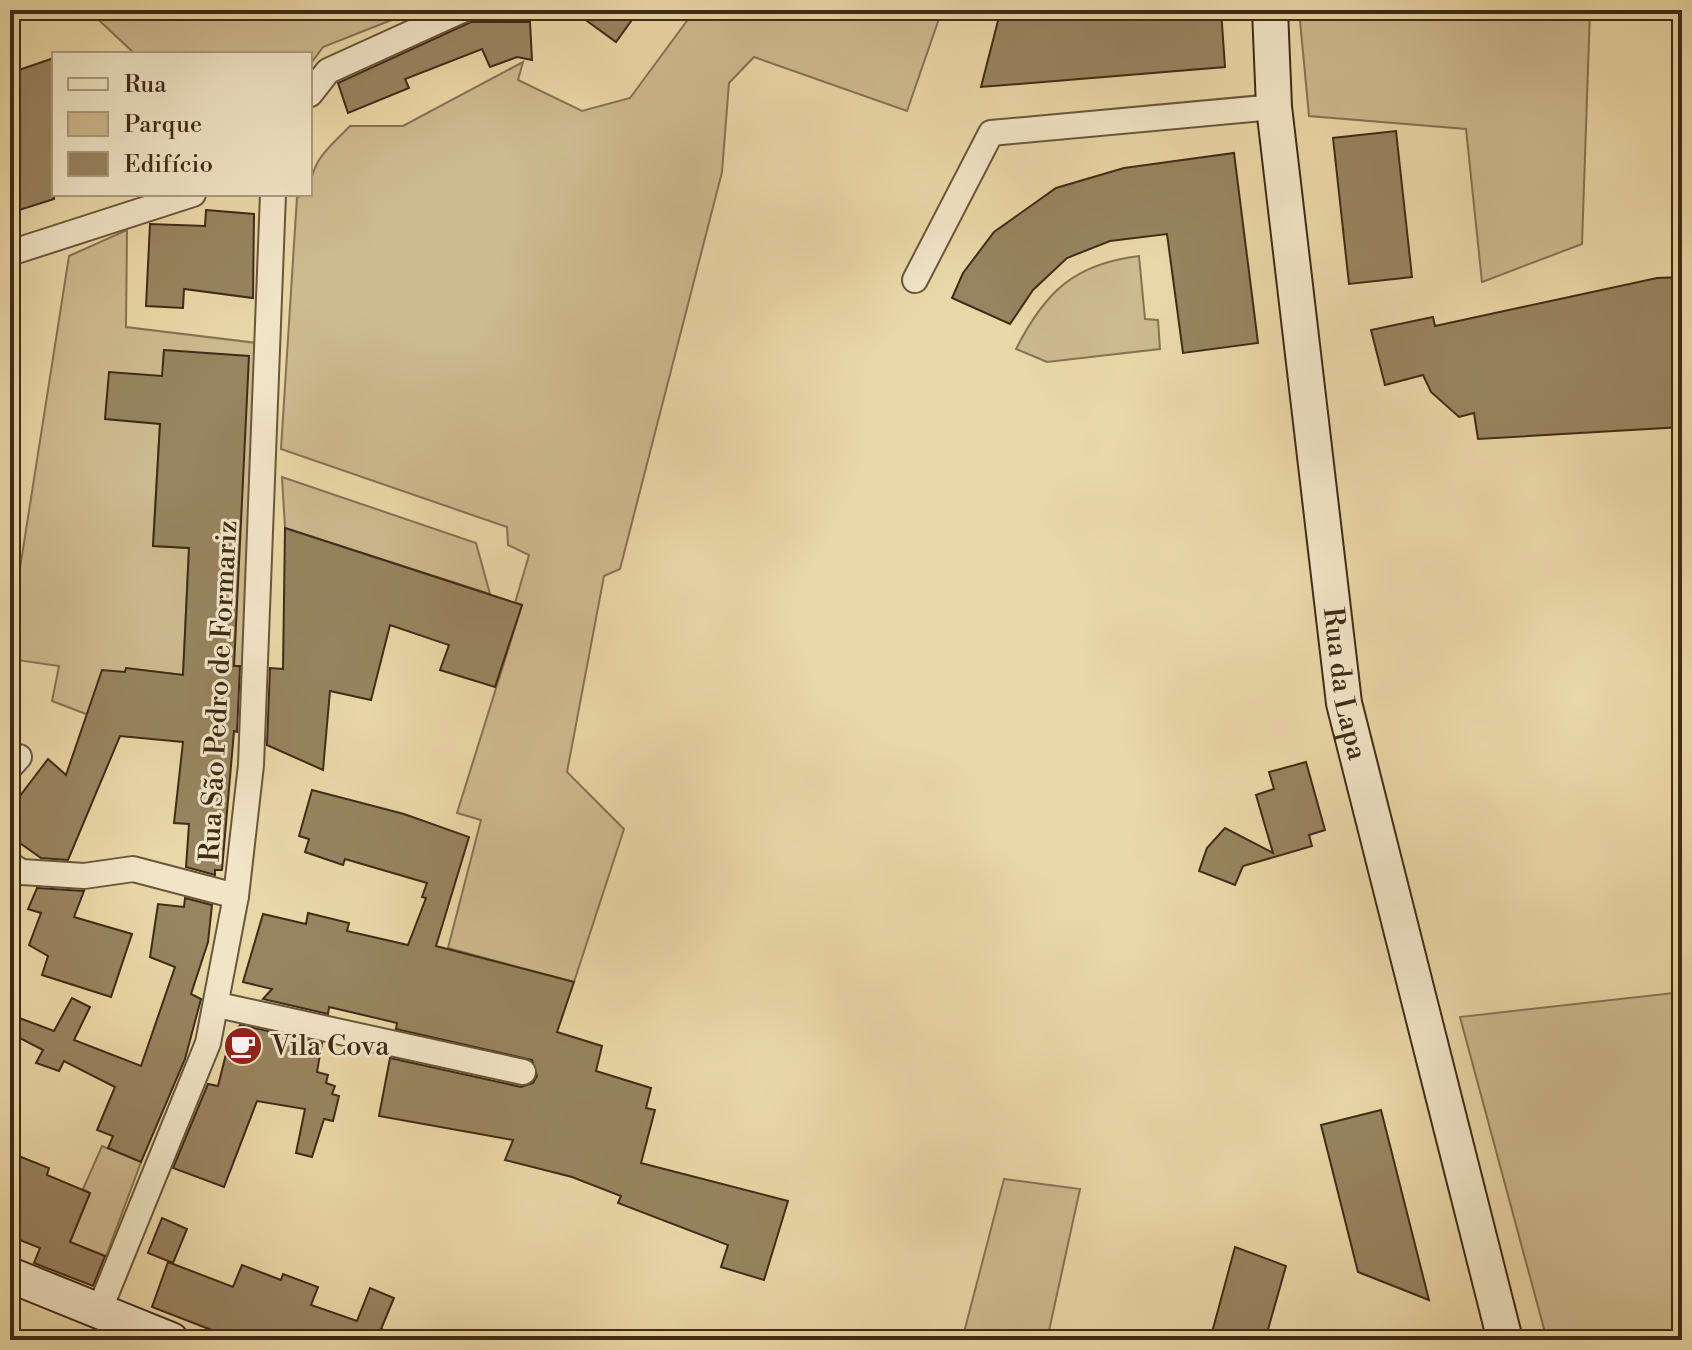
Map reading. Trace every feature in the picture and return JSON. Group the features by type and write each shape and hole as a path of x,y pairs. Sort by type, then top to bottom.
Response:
{"main road":[{"name":"Rua da Lapa","path":"1270,10 1274,107 1344,703 1505,1340"},
{"path":"10,1275 171,1340"}],"street":[{"path":"312,91 328,71 462,10"},
{"path":"915,280 991,133 1274,107"},
{"path":"10,253 187,196"},
{"name":"Rua São Pedro de Formariz","path":"99,1311 208,1043 218,1005 236,896 251,765 269,199"},
{"path":"10,865 22,872 84,876 133,869 236,896"},
{"path":"218,1005 523,1072"}],"green space":[{"path":"88,10 417,10 323,47 312,62 312,52 133,52"},
{"path":"695,10 706,15 710,10 942,10 907,111 754,57 729,83 722,172 620,569 604,576 567,772 624,829 574,982 448,948 481,820 457,813 522,605 515,603 529,555 508,545 507,527 281,449 297,197 312,196 312,177 317,164 350,126 403,126 523,62 518,80 582,111 630,98"},
{"path":"1299,10 1590,10 1582,244 1482,282 1466,129 1309,116"},
{"path":"127,230 126,327 257,343 243,678 233,678 164,351 153,546 189,548 183,675 126,668 118,726 52,701 59,666 10,659 10,632 69,256"},
{"path":"1139,256 1145,319 1158,320 1160,349 1047,362 1016,349 1038,312 1064,284 1096,266"},
{"path":"282,477 476,543 490,594 285,528"},
{"path":"1682,992 1682,1340 1547,1340 1460,1017"},
{"path":"102,1146 141,1162 106,1256 70,1242 90,1193 83,1189"},
{"path":"1004,1179 1080,1189 1047,1340 962,1340"}],"building":[{"path":"572,10 639,10 616,42"},
{"path":"1094,10 1221,10 1225,67 981,87 999,17"},
{"path":"471,22 530,22 532,60 517,57 490,67 482,49 405,79 409,88 348,113 338,83"},
{"path":"52,59 54,199 10,213 10,73"},
{"path":"1396,131 1412,277 1349,284 1333,138"},
{"path":"1234,153 1258,343 1183,353 1167,234 1110,241 1067,258 1033,290 1010,324 952,298 963,273 994,232 1056,188 1124,168"},
{"path":"206,210 254,214 253,298 184,289 183,308 146,306 150,224 205,226"},
{"path":"1682,277 1682,427 1478,439 1474,413 1459,417 1431,392 1423,375 1385,385 1371,330 1433,317 1435,326 1657,278"},
{"path":"164,350 249,356 234,666 240,666 237,732 234,731 222,870 215,870 215,875 186,867 189,824 174,823 183,742 120,736 68,860 41,858 10,836 10,809 48,759 66,775 102,670 125,672 126,668 183,675 189,548 153,546 160,424 105,419 109,372 162,376"},
{"path":"285,528 522,605 495,687 440,670 449,645 390,625 371,700 330,691 323,770 267,745 270,668 283,669"},
{"path":"1306,762 1325,830 1309,835 1312,846 1243,866 1235,885 1199,871 1207,848 1225,828 1273,853 1256,795 1274,789 1269,772"},
{"path":"312,790 404,814 469,837 436,946 574,982 557,1032 602,1046 596,1071 651,1088 646,1108 655,1110 641,1163 788,1201 764,1280 721,1267 728,1245 618,1203 621,1196 572,1177 505,1160 513,1140 379,1116 390,1058 521,1087 533,1083 537,1076 532,1060 396,1029 397,1023 329,1007 328,1014 263,999 272,989 243,982 263,914 306,924 308,913 349,923 347,931 408,945 426,898 422,897 427,883 345,859 343,865 305,852 309,839 299,836"},
{"path":"37,888 84,891 74,917 132,934 111,997 42,975 48,956 29,945 41,913 28,909"},
{"path":"185,898 212,905 208,942 191,994 201,999 185,1059 141,1162 108,1148 113,1136 97,1130 115,1087 64,1061 59,1071 36,1063 43,1050 10,1033 10,1025 14,1016 54,1031 72,998 90,1007 74,1040 141,1066 175,967 150,957 158,904 184,907"},
{"path":"240,1025 322,1043 317,1072 328,1075 326,1083 335,1086 332,1094 339,1096 333,1121 324,1119 312,1157 296,1153 305,1109 257,1101 224,1187 173,1168 208,1084 218,1086 230,1038"},
{"path":"1381,1110 1429,1300 1358,1272 1321,1125"},
{"path":"21,1157 49,1168 47,1175 90,1193 70,1242 105,1256 93,1286 34,1263 40,1248 10,1236 10,1185"},
{"path":"162,1218 187,1229 173,1263 148,1253"},
{"path":"1235,1247 1286,1266 1265,1340 1210,1340"},
{"path":"168,1262 233,1287 242,1265 281,1280 283,1274 318,1287 311,1305 357,1321 370,1288 394,1298 381,1329 401,1336 400,1340 244,1340 209,1329 152,1307"}],"place":[{"name":"Vila Cova","path":"243,1046"}]}
